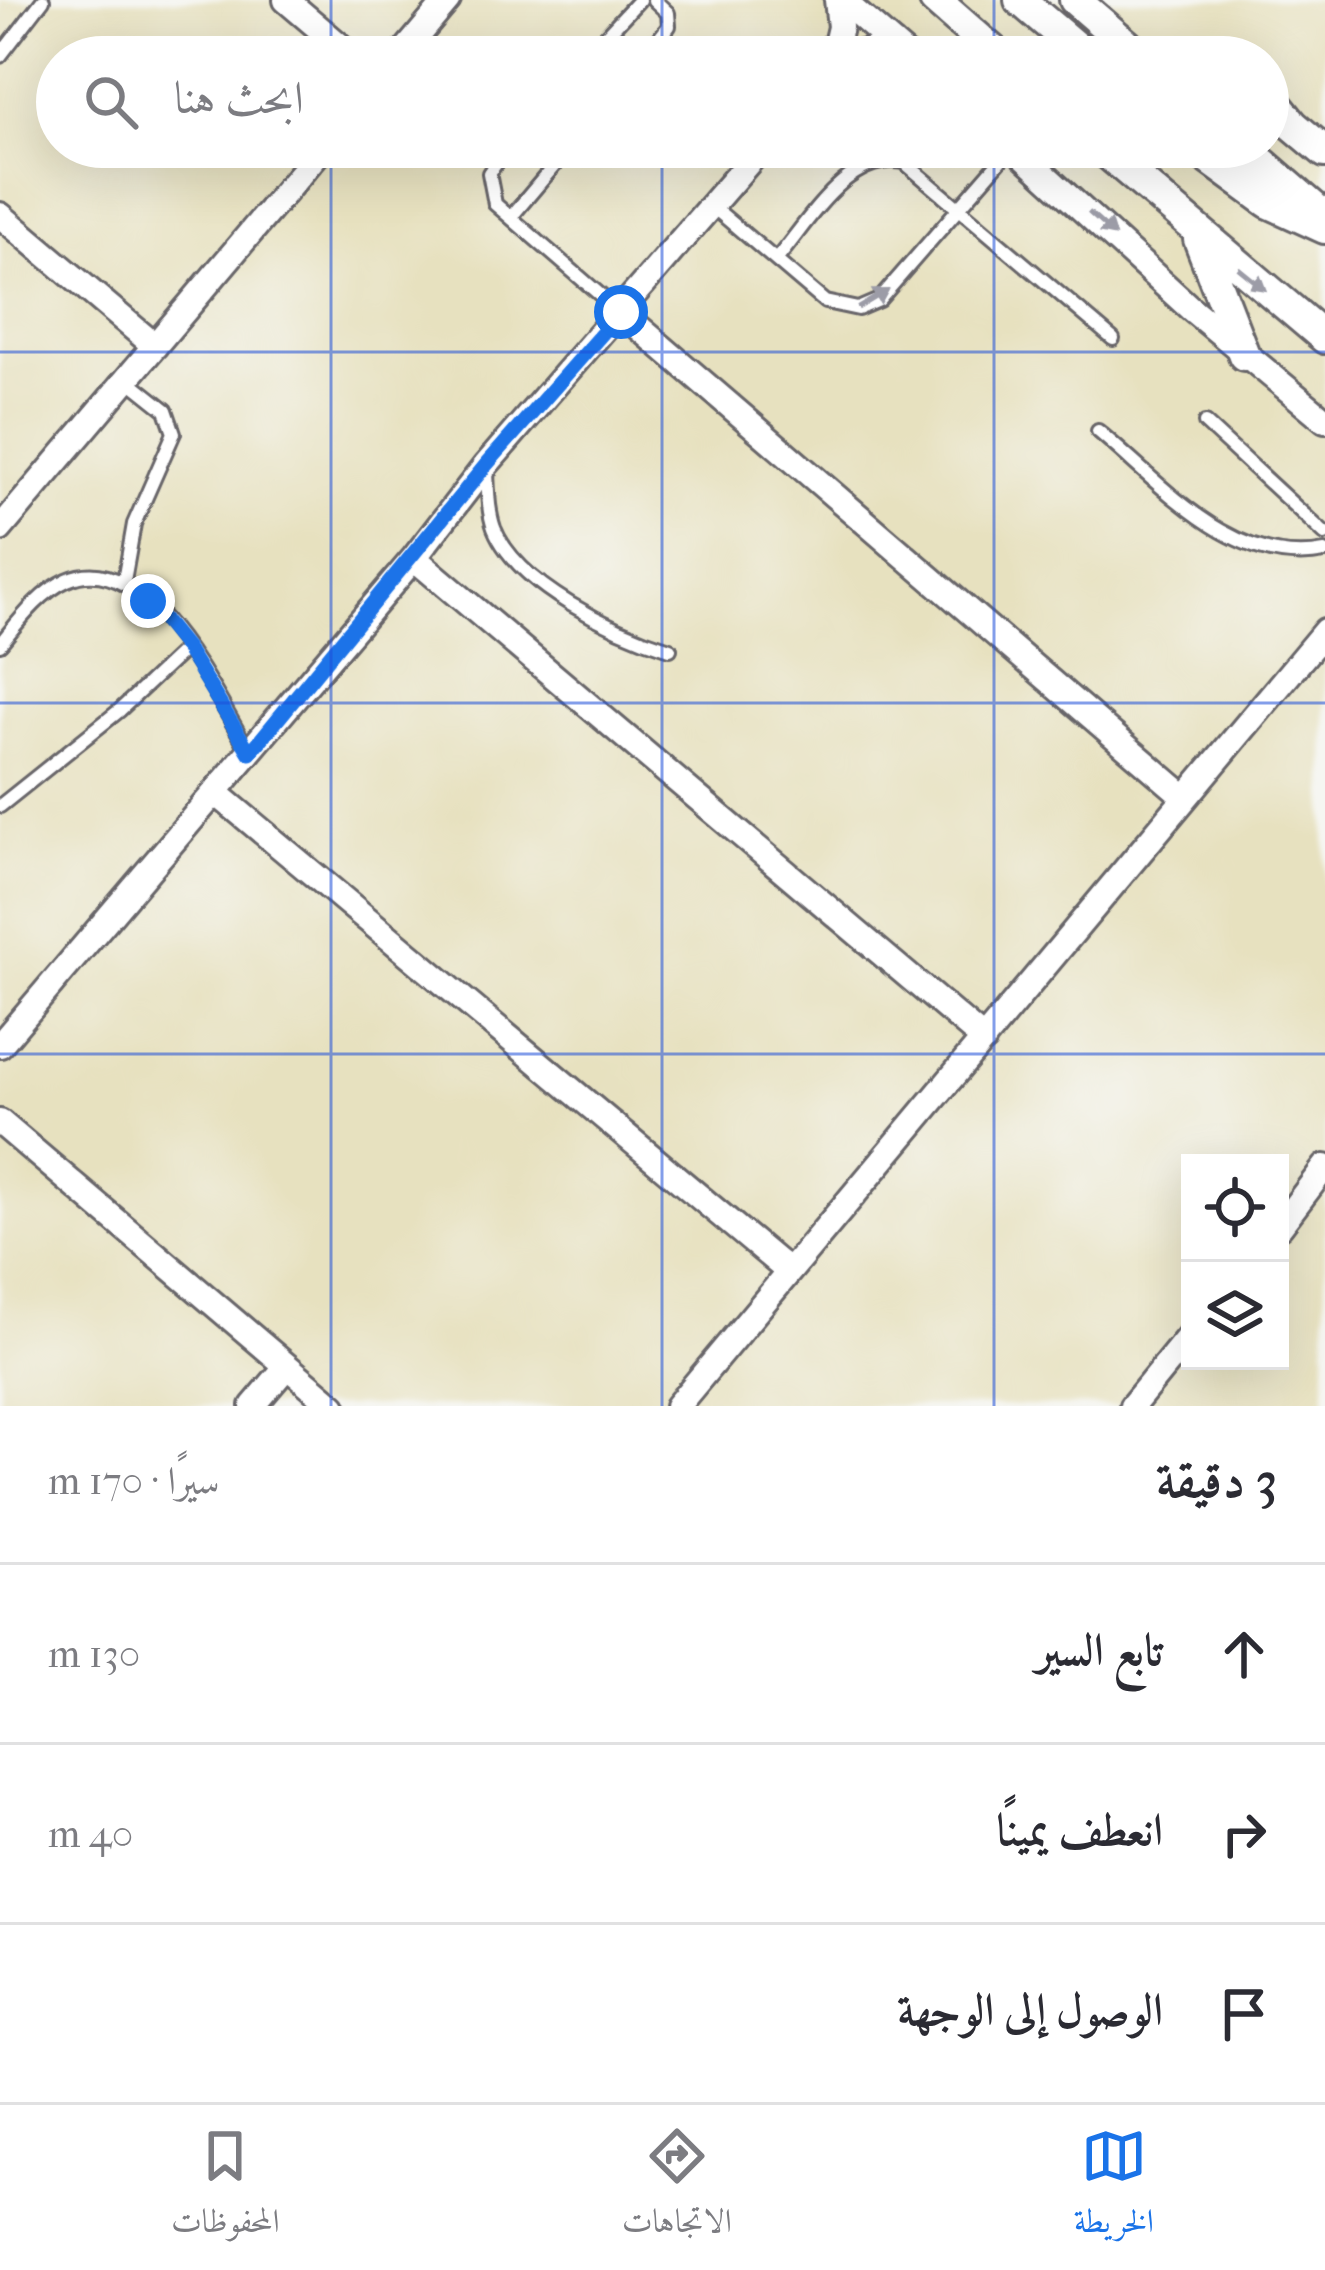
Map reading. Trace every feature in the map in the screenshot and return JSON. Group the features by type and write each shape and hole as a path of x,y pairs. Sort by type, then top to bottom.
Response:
{"street":[{"path":"286,0 328,36"},
{"path":"418,36 448,0"},
{"path":"840,0 883,36"},
{"path":"838,36 840,0"},
{"path":"1020,0 1062,36"},
{"path":"1075,0 1095,11 1120,36"},
{"path":"944,4 978,36"},
{"path":"1289,120 1325,152"},
{"path":"0,529 305,168"},
{"path":"0,1046 414,557 486,465 744,168"},
{"path":"1036,168 1244,355 1325,421"},
{"path":"1123,168 1325,338"},
{"path":"1221,168 1256,194 1325,228"},
{"path":"1268,168 1325,217"},
{"path":"0,215 155,346"},
{"path":"1197,234 1244,355"},
{"path":"621,312 1185,796"},
{"path":"414,557 984,1040"},
{"path":"677,1406 1325,631"},
{"path":"215,792 788,1271"},
{"path":"0,1122 334,1406"},
{"path":"1289,1214 1325,1167"},
{"path":"1132,1406 1181,1347"},
{"path":"253,1406 287,1366"}],"lane":[{"path":"0,56 43,0"},
{"path":"605,36 638,0"},
{"path":"654,0 668,14 669,26 661,36"},
{"path":"496,168 488,182 495,204 621,312"},
{"path":"511,217 552,168"},
{"path":"776,260 861,168"},
{"path":"912,168 1113,339"},
{"path":"712,206 825,302 847,310 869,306 995,168"},
{"path":"124,581 134,524 174,433 166,410 127,379"},
{"path":"1205,423 1325,534"},
{"path":"1098,430 1226,535 1270,552 1325,552"},
{"path":"486,465 493,525 515,558 599,620 670,650"},
{"path":"0,644 33,605 67,580 87,574 124,581 148,601 186,648 250,753"},
{"path":"0,806 120,710 186,648"}],"route":[{"path":"148,601 186,648 250,753 486,465 621,312"}]}
